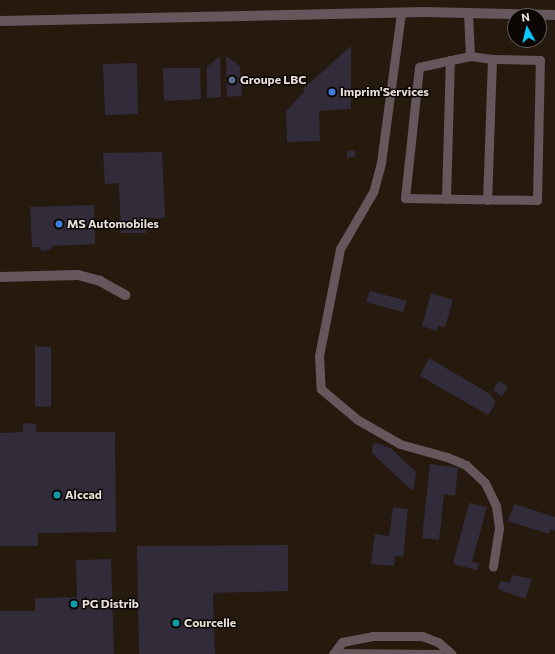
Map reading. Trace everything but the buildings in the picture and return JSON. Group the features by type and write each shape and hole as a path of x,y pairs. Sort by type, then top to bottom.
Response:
{"street":[{"path":"0,21 401,13 468,13 555,16"},
{"path":"0,277 78,275 100,281 125,295"}],"lane":[{"path":"401,13 381,163 373,192 340,249 319,356 321,389 358,420 400,444 447,456 466,465 485,483 496,506 499,528 493,567"},
{"path":"468,13 470,56"},
{"path":"470,56 492,59 540,60 537,200 405,198 419,67 470,56"},
{"path":"487,200 492,59"},
{"path":"446,199 450,60"},
{"path":"333,653 342,642 356,639 422,636 438,642 452,654"},
{"path":"333,653 439,654"}],"place":[{"name":"Groupe LBC","path":"232,80"},
{"name":"Imprim'Services","path":"332,92"},
{"name":"MS Automobiles","path":"59,224"},
{"name":"Alccad","path":"57,495"},
{"name":"PG Distrib","path":"74,604"},
{"name":"Courcelle","path":"176,623"}]}
